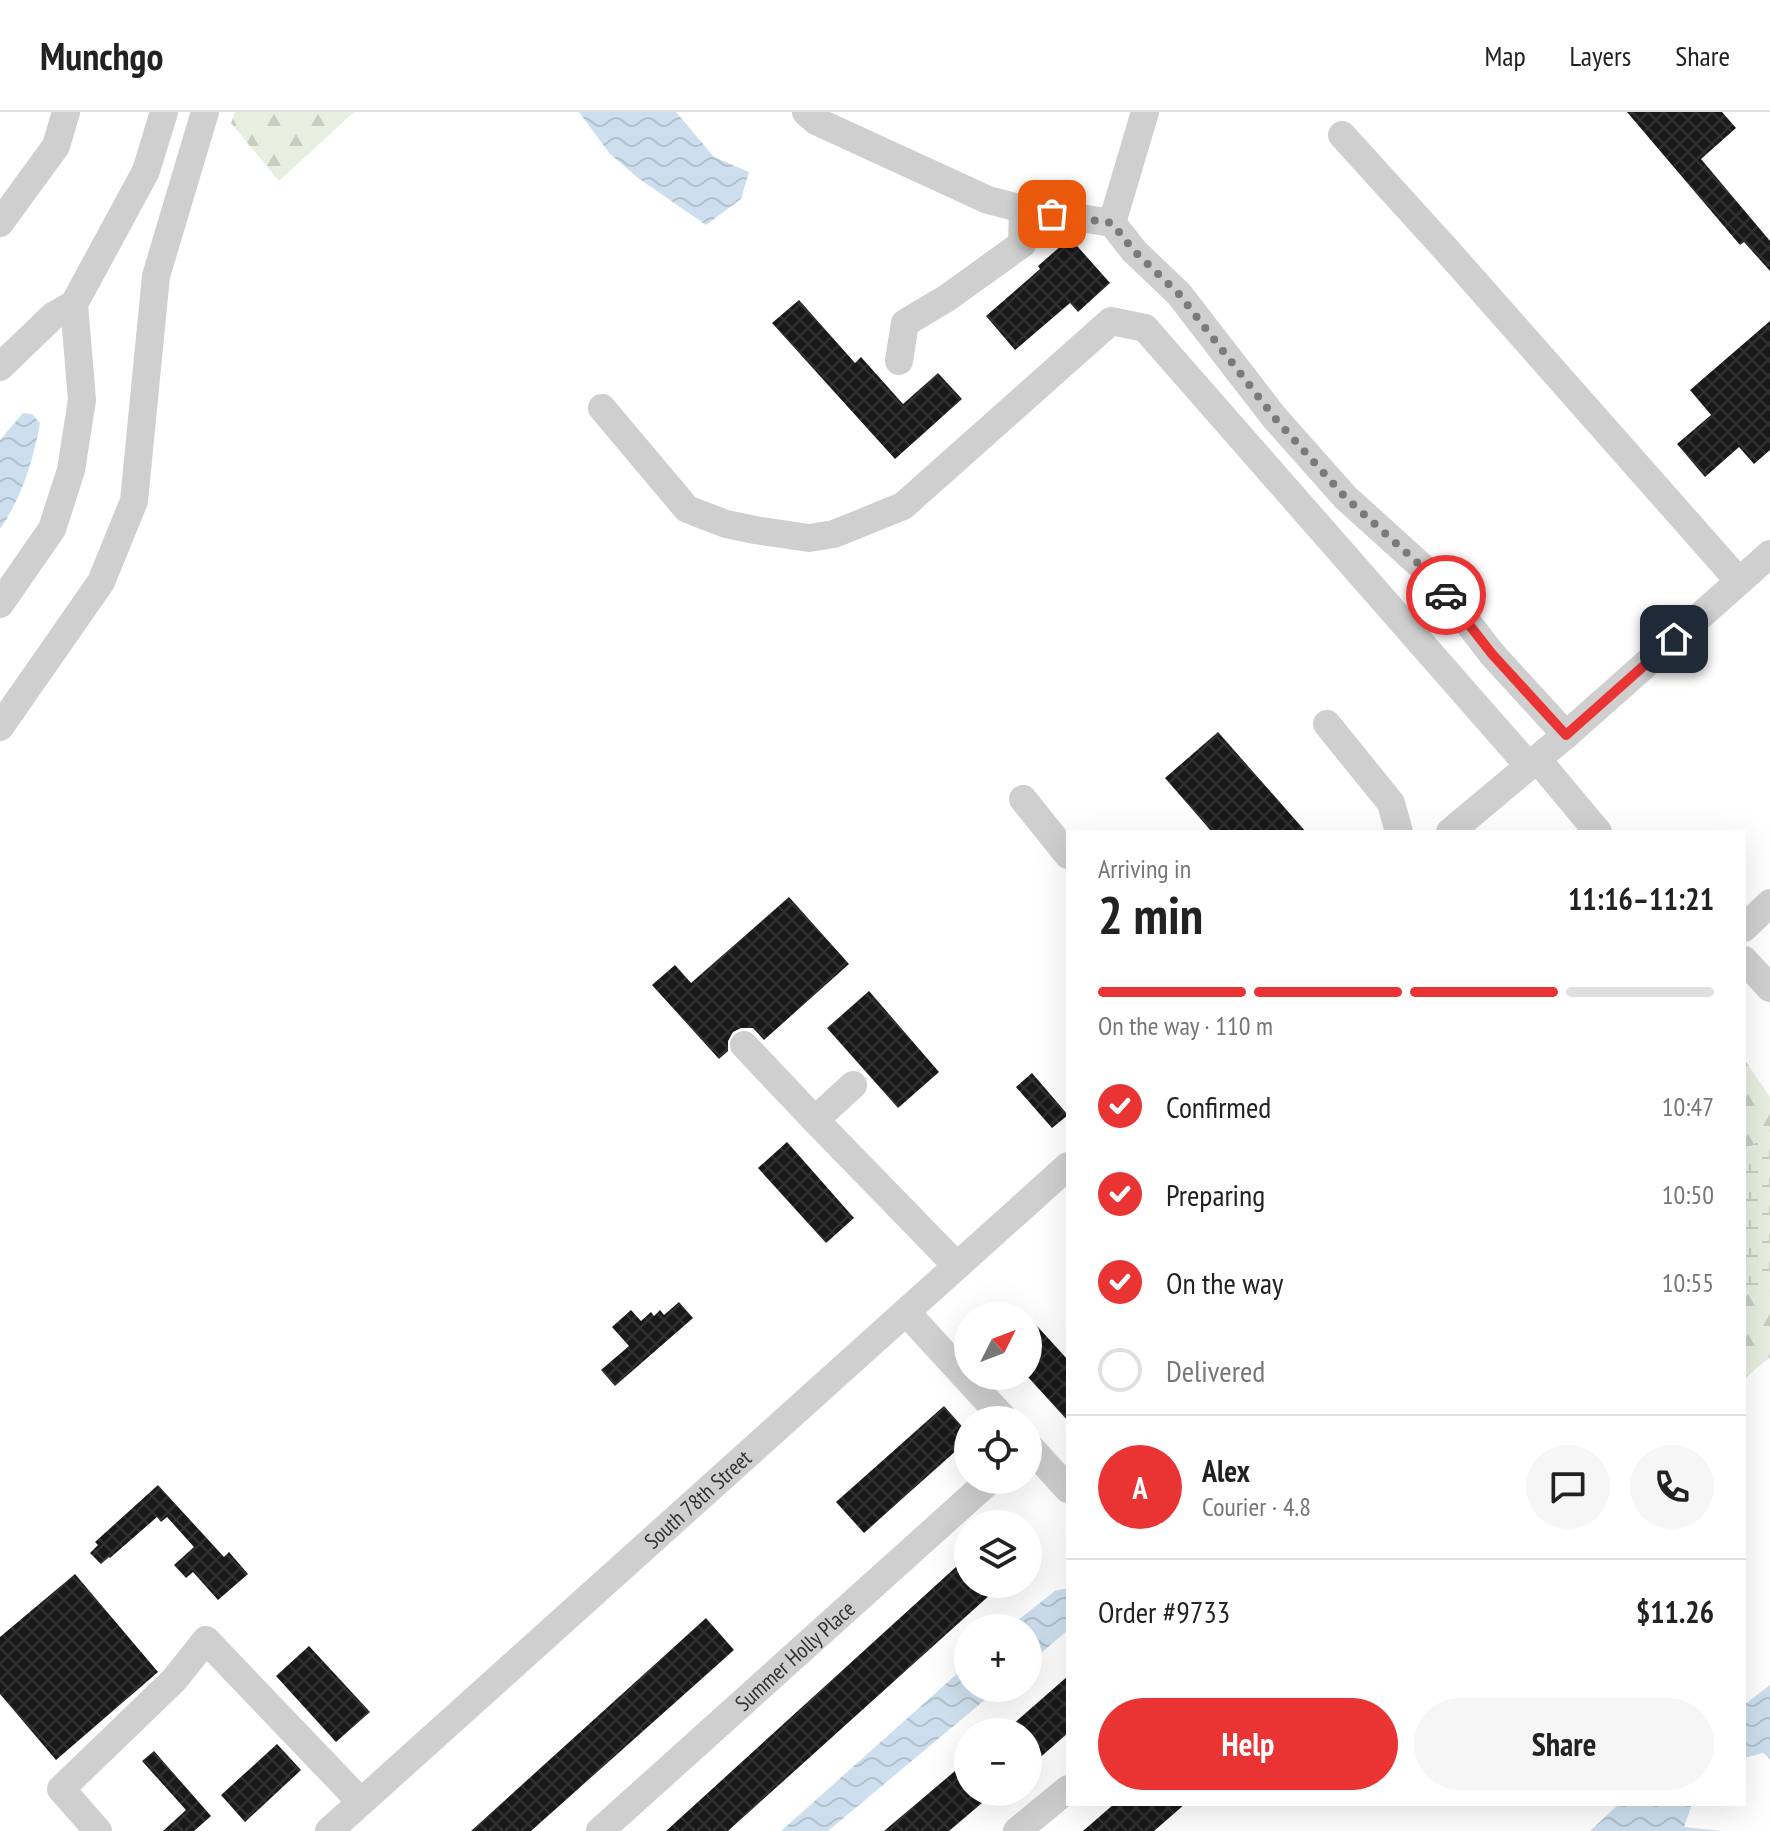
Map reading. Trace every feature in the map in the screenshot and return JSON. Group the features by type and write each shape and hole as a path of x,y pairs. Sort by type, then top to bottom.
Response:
{"street":[{"path":"0,223 56,146 66,112"},
{"path":"0,367 53,316 74,304 146,171 164,112"},
{"path":"0,727 101,582 134,501 156,276 205,112"},
{"path":"806,112 816,121 988,200 1023,209 1112,223 1134,251 1179,294 1274,417 1345,497 1431,575 1492,654 1566,735"},
{"path":"1112,223 1145,112"},
{"path":"1342,135 1739,581"},
{"path":"899,361 905,323 947,298 1022,244 1023,209"},
{"path":"0,604 52,529 71,470 82,400 74,304"},
{"path":"602,408 687,509 726,524 809,538 834,534 903,506 1111,321 1145,328 1596,830"},
{"path":"1452,830 1566,735 1770,554"},
{"path":"1327,724 1391,803 1398,830"},
{"path":"1023,799 1066,853"},
{"path":"1746,926 1770,903"},
{"path":"1746,962 1770,988"},
{"path":"744,1045 957,1266"},
{"path":"815,1120 853,1085"},
{"name":"South 78th Street","path":"329,1831 1066,1168"},
{"path":"906,1312 992,1406"},
{"path":"1042,1461 1066,1487"},
{"name":"Summer Holly Place","path":"600,1831 974,1494"},
{"path":"98,1831 61,1789 174,1680 206,1640 361,1802"},
{"path":"1017,1831 1066,1791"}],"green space":[{"path":"235,112 354,112 279,181 231,123"},
{"path":"1746,1062 1770,1097 1770,1130 1746,1151"},
{"path":"1770,1130 1770,1290 1754,1300 1746,1290 1746,1151"},
{"path":"1746,1290 1754,1300 1770,1290 1770,1357 1746,1377"}],"water":[{"path":"579,112 676,112 714,157 749,172 741,199 706,225 638,178 610,154"},
{"path":"23,413 32,414 40,423 26,478 0,529 0,440"},
{"path":"1066,1588 1066,1632 1042,1652 1042,1614 1026,1614 1055,1591"},
{"path":"954,1677 954,1702 982,1702 963,1718 954,1718 954,1726 828,1831 781,1831"},
{"path":"1770,1685 1770,1759 1763,1753 1746,1757 1746,1703"},
{"path":"1617,1806 1691,1806 1684,1827 1721,1831 1590,1831"}],"building":[{"path":"1627,112 1722,112 1736,128 1701,159 1770,241 1770,271 1744,242 1740,245"},
{"path":"1070,238 1110,283 1078,312 1070,303 1015,350 986,316"},
{"path":"799,300 855,363 861,357 903,404 938,373 962,399 895,459 772,323"},
{"path":"1770,321 1770,450 1754,464 1739,447 1705,477 1677,444 1711,415 1690,390"},
{"path":"1218,732 1304,830 1210,830 1165,778"},
{"path":"789,897 849,964 764,1040 753,1028 733,1032 728,1041 728,1051 719,1059 652,985 675,965 691,983"},
{"path":"869,991 939,1072 898,1108 827,1028"},
{"path":"1032,1073 1066,1113 1066,1117 1052,1128 1016,1087"},
{"path":"787,1142 854,1218 826,1243 758,1168"},
{"path":"679,1302 693,1318 615,1386 601,1370 629,1346 612,1327 631,1310 641,1321 651,1312 654,1316 660,1310 664,1315"},
{"path":"1042,1331 1066,1358 1066,1419 1040,1390"},
{"path":"944,1406 954,1417 954,1453 864,1533 836,1502"},
{"path":"158,1485 224,1557 229,1552 248,1574 218,1600 193,1572 186,1578 174,1565 194,1547 167,1517 161,1522 157,1517 101,1564 90,1553 98,1545 95,1542"},
{"path":"954,1569 954,1598 986,1598 969,1614 954,1614 954,1627 728,1831 666,1831"},
{"path":"75,1574 158,1672 56,1760 0,1694 0,1637"},
{"path":"706,1618 734,1650 531,1831 471,1831"},
{"path":"309,1646 370,1712 336,1742 276,1676"},
{"path":"1066,1678 1066,1735 1042,1756 1042,1718 1020,1718 1042,1702"},
{"path":"277,1744 301,1770 245,1822 221,1795"},
{"path":"154,1751 211,1816 194,1831 163,1831 186,1810 142,1761"},
{"path":"954,1772 954,1806 978,1806 949,1831 884,1831"},
{"path":"1112,1806 1183,1806 1154,1831 1083,1831"}],"way so far":[{"path":"1052,214 1112,223 1134,251 1179,294 1274,417 1345,497 1431,575 1446,595"}],"route":[{"path":"1446,595 1492,654 1566,735 1674,639"}]}
